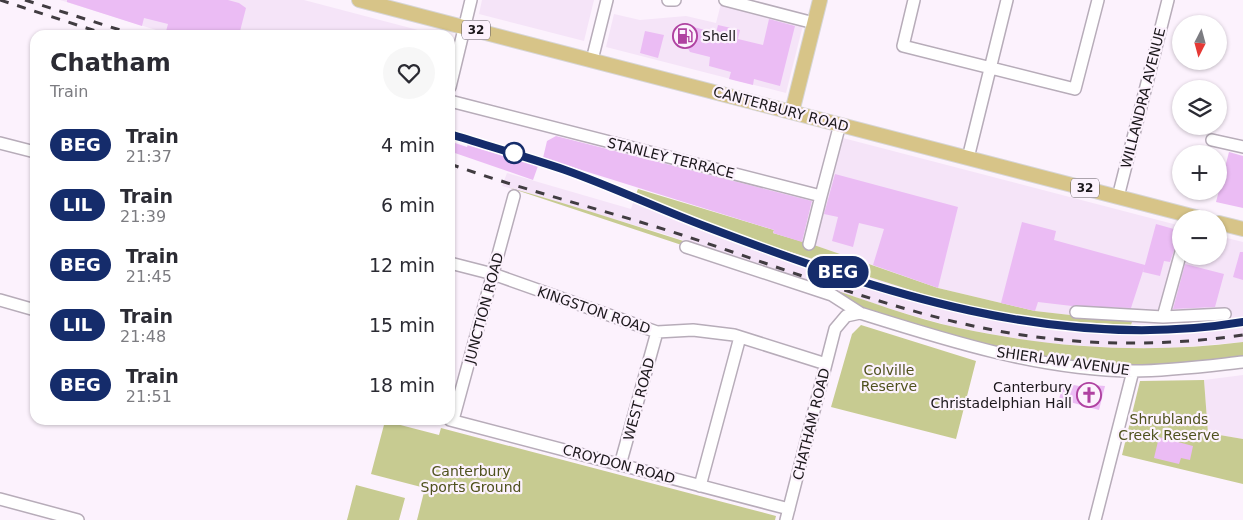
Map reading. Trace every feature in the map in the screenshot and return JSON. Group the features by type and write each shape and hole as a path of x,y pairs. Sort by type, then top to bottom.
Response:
{"main road":[{"name":"CANTERBURY ROAD","path":"359,0 1172,212"},
{"path":"792,112 820,0"},
{"path":"1227,225 1243,229"}],"street":[{"path":"455,66 471,0"},
{"path":"592,60 607,0"},
{"path":"668,0 675,0"},
{"path":"725,0 814,23"},
{"path":"914,0 903,46 1075,89 1098,0"},
{"path":"968,158 1007,0"},
{"name":"WILLANDRA AVENUE","path":"1118,197 1168,0"},
{"name":"STANLEY TERRACE","path":"455,102 821,196"},
{"path":"809,244 840,124"},
{"path":"1212,140 1243,147"},
{"path":"0,143 30,151"},
{"name":"JUNCTION ROAD","path":"455,406 514,196"},
{"name":"SHIERLAW AVENUE","path":"686,247 832,295 860,313 961,344 1017,357 1133,371 1243,362"},
{"name":"KINGSTON ROAD","path":"455,264 493,274 657,332 693,330 740,337 826,364"},
{"path":"1164,317 1178,265"},
{"path":"0,300 30,309"},
{"path":"1076,312 1164,317 1225,314"},
{"name":"CHATHAM ROAD","path":"787,514 835,329 846,316 860,313"},
{"name":"WEST ROAD","path":"620,465 657,332"},
{"path":"700,486 740,337"},
{"path":"1095,520 1133,371"},
{"name":"CROYDON ROAD","path":"455,421 700,486 787,514"},
{"path":"0,499 78,520"}],"shaded area":[{"path":"60,0 304,0 418,30 156,30"},
{"path":"482,0 594,0 584,41 479,14"},
{"path":"722,0 804,21 786,93 606,47 614,14 640,20 686,16 716,23"},
{"path":"843,138 1172,224 1172,265 1227,265 1227,238 1243,242 1243,342 1163,349 1120,349 1036,342 957,328 900,312 661,233 502,186 507,173 631,209 636,194 718,227 894,285 974,308 1045,320 1119,325 1132,322 1035,311 938,288 814,245"},
{"path":"1243,375 1243,439 1208,433 1204,380"}],"green space":[{"path":"507,187 586,210 941,324 994,335 1100,347 1171,348 1243,342 1243,357 1170,365 1126,366 1088,363 1013,351 940,332 831,299 832,295"},
{"path":"638,189 774,230 773,233 814,245 938,288 1035,311 1132,322 1131,325 1045,320 974,308 942,300 756,241 636,194"},
{"name":"Colville Reserve","path":"861,325 976,361 956,439 831,407 852,334"},
{"name":"Shrublands Creek Reserve","path":"1204,380 1208,433 1243,439 1243,484 1122,455 1140,381"},
{"name":"Canterbury Sports Ground","path":"384,425 400,425 439,435 441,428 776,516 775,520 417,520 425,488 371,474"},
{"path":"356,485 405,498 399,520 347,520"}],"building":[{"path":"67,0 228,0 239,3 246,8 240,30 166,30 168,24 144,18 142,26 67,2"},
{"path":"769,19 795,26 780,86 754,79 753,85 729,79 731,72 709,66 710,57 690,52 686,45 690,26 716,33 718,25 740,30 738,39 763,45"},
{"path":"645,31 664,35 658,58 640,53"},
{"path":"556,136 812,201 802,242 773,233 774,230 543,158 547,141"},
{"path":"455,143 467,147 468,144 538,166 533,180 455,153"},
{"path":"1229,152 1243,156 1243,208 1216,202 1217,200 1227,200 1227,160"},
{"path":"835,174 958,207 938,288 873,265 884,229 859,223 853,247 832,241 838,217 824,214"},
{"path":"1022,222 1056,231 1054,240 1145,265 1131,308 1072,306 1038,302 1035,311 1001,303"},
{"path":"1156,224 1172,228 1172,256 1170,262 1164,261 1160,276 1143,272"},
{"path":"1240,252 1243,252 1243,280 1233,277"},
{"path":"1185,265 1224,274 1215,307 1173,309"},
{"path":"1063,383 1090,388 1092,385 1105,386 1099,410 1059,399"},
{"path":"1159,437 1193,446 1190,460 1181,458 1179,464 1154,458"}],"railway":[{"path":"0,0 93,30"},
{"path":"25,0 120,30"},
{"path":"455,135 565,170 707,227 837,274 903,294 970,310 1037,323 1105,329 1174,329 1243,322"},
{"path":"455,166 682,235 876,300 954,322 1024,335 1087,342 1181,342 1243,335"}],"train":[{"name":"BEG","path":"455,135 566,170 706,227 768,249 900,293 960,310 1030,323 1092,329 1162,330 1243,322"}],"place":[{"name":"Shell","path":"685,36"},
{"name":"Canterbury Christadelphian Hall","path":"1089,395"}]}
